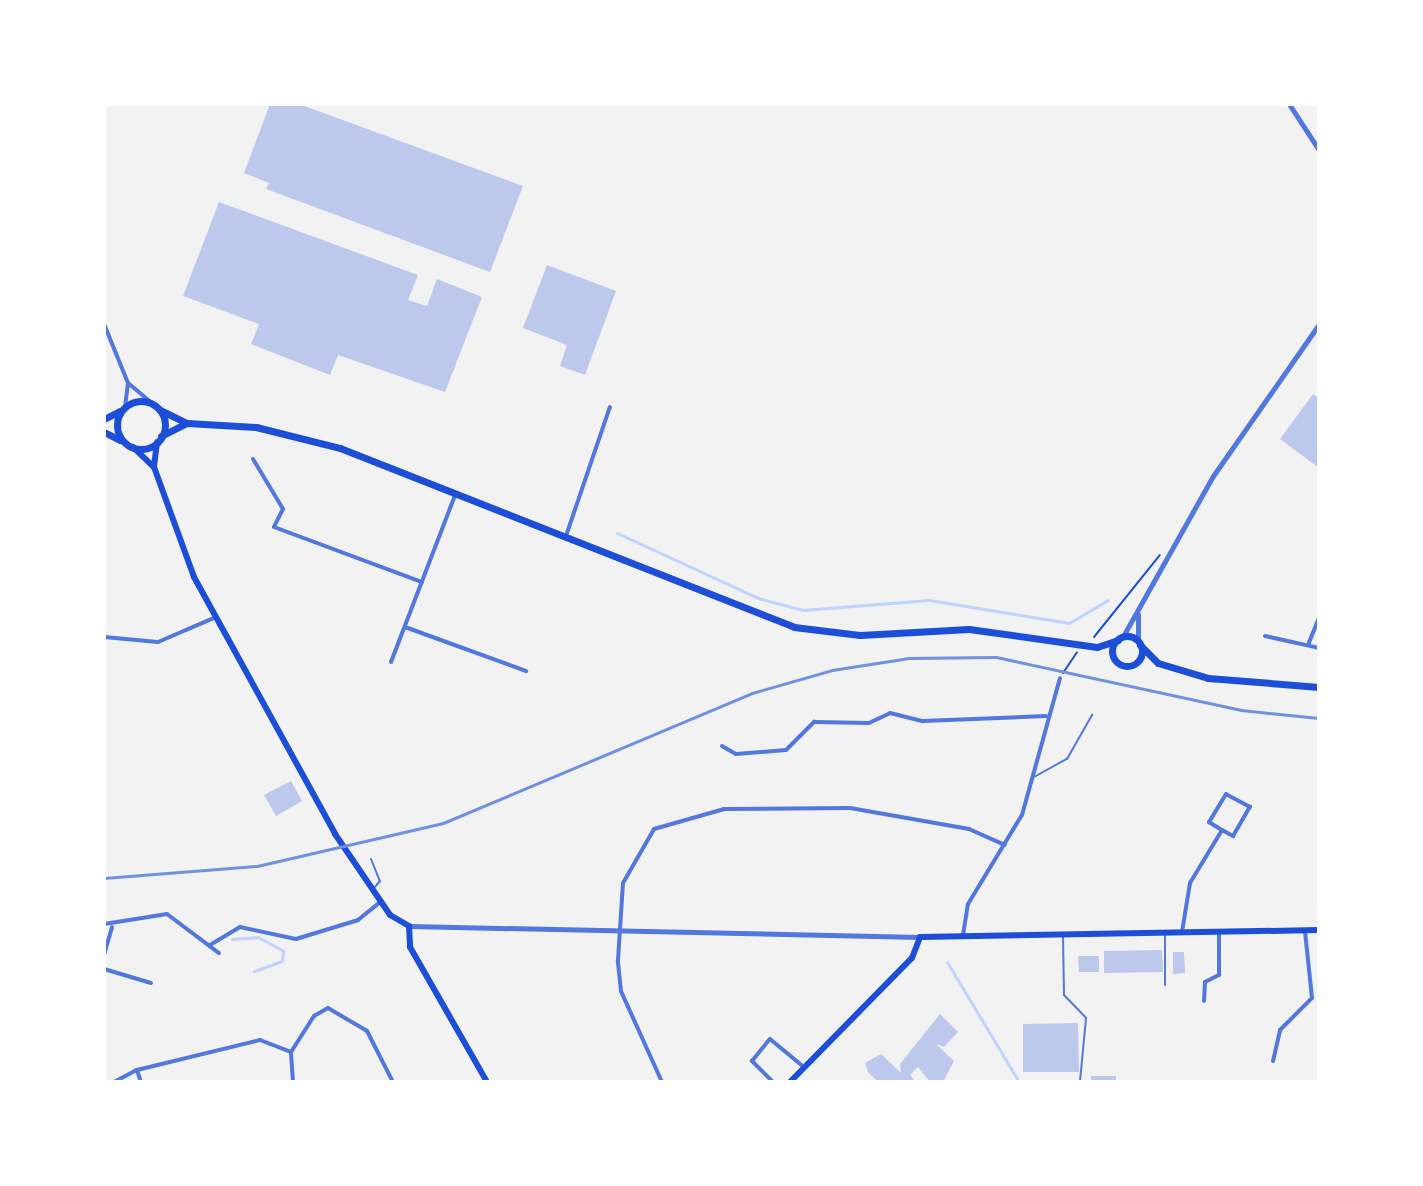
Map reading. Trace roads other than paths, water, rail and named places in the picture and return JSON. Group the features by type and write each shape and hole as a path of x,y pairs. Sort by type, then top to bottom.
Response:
{"highway":[{"path":"104,419 124,408 153,404 187,423 296,435 567,533 735,609 794,627 860,635 969,629 1097,647 1118,663 1158,663 1238,683 1319,687"},
{"path":"124,408 117,426 129,445"},
{"path":"159,439 160,410"},
{"path":"104,432 129,445 159,439 187,423"},
{"path":"1097,647 1120,639 1139,643 1158,663"},
{"path":"1118,663 1120,639"},
{"path":"1134,665 1139,643"}],"main road":[{"path":"159,439 154,467 179,544 216,617 345,849 380,902 409,926 410,947 487,1082"},
{"path":"129,445 154,467"},
{"path":"790,1082 912,958 920,937 1319,930"}],"street":[{"path":"1289,104 1319,150"},
{"path":"104,324 128,383 153,404"},
{"path":"1120,639 1138,613 1178,537 1319,324"},
{"path":"124,408 128,383"},
{"path":"567,533 610,407"},
{"path":"253,459 283,509 274,527 422,582"},
{"path":"391,662 457,491"},
{"path":"1138,613 1139,643"},
{"path":"104,637 158,642 216,617"},
{"path":"1308,645 1319,618"},
{"path":"405,627 526,671"},
{"path":"1265,636 1319,648"},
{"path":"963,937 968,904 1005,845 1033,777 1046,716 1060,678"},
{"path":"722,746 736,754 786,750 814,722 869,723 890,713 923,721 1046,716"},
{"path":"1226,794 1250,807 1233,836 1222,830 1209,822 1226,794"},
{"path":"662,1082 621,991 618,931 634,852 654,829 694,814 850,808 969,829 1005,845"},
{"path":"1182,932 1188,888 1222,830"},
{"path":"210,945 240,927 296,939 358,920 380,902"},
{"path":"104,924 112,927 146,913 167,914 219,953"},
{"path":"409,926 920,937"},
{"path":"104,955 112,927"},
{"path":"1273,1061 1280,1030 1312,998 1305,930"},
{"path":"1204,1001 1205,982 1219,975 1219,932"},
{"path":"104,969 151,983"},
{"path":"293,1082 291,1052 314,1016 337,1009 367,1031 393,1082"},
{"path":"773,1082 752,1061 766,1041 774,1039 805,1068"},
{"path":"114,1082 137,1070 260,1040 291,1052"},
{"path":"137,1070 141,1082"}],"lane":[{"path":"1033,777 1067,759 1092,715"},
{"path":"371,859 380,881 372,890"},
{"path":"1165,933 1165,985"},
{"path":"1063,936 1064,995 1086,1018 1080,1082"}],"waterway":[{"path":"617,533 758,598 803,610 929,600 1069,623 1108,600"},
{"path":"232,939 258,937 283,951 282,961 254,971"},
{"path":"947,962 1019,1082"}],"railway":[{"path":"104,878 257,866 443,823 752,693 832,670 909,658 996,657 1241,710 1319,718"}]}
